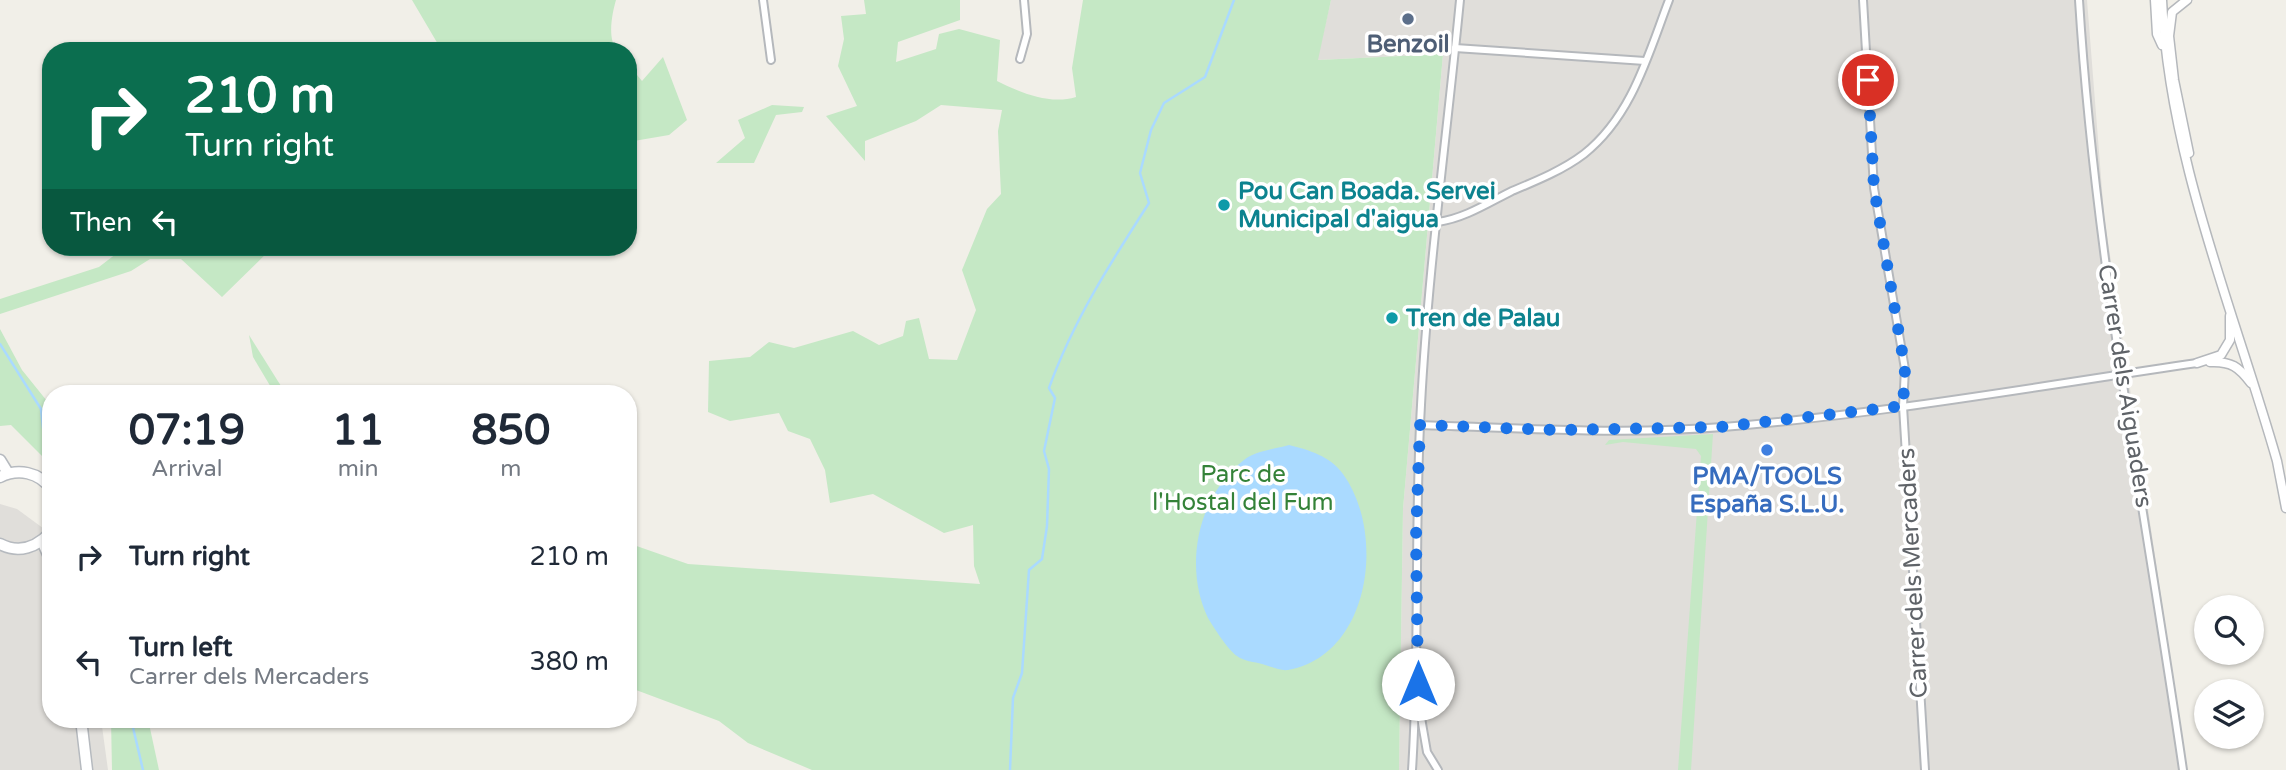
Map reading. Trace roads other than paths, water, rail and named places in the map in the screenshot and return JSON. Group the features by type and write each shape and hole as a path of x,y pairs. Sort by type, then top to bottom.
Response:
{"main road":[{"path":"0,460 4,475 24,472 42,481"},
{"path":"0,544 16,549 29,548 42,542"},
{"path":"82,728 87,770"}],"street":[{"path":"763,0 771,60"},
{"path":"1020,59 1027,34 1024,0"},
{"path":"1438,770 1427,752 1421,726 1416,536 1420,425 1460,0"},
{"path":"1438,222 1458,218 1582,155 1620,115 1669,0"},
{"name":"Carrer dels Mercaders","path":"1863,0 1874,188 1905,369 1903,406 1924,770"},
{"name":"Carrer dels Aiguaders","path":"2079,0 2087,122 2122,374 2183,770"},
{"path":"2155,0 2157,34 2165,50"},
{"path":"2162,0 2171,99 2190,174 2277,461 2286,508"},
{"path":"2187,0 2172,12 2169,36 2190,174"},
{"path":"1455,48 1645,61"},
{"path":"2197,363 2221,355 2230,340 2230,306"},
{"path":"1420,425 1558,430 1720,427 1903,406 2197,363 2224,362 2239,367 2255,389"},
{"path":"1412,770 1418,684"}],"water":[{"path":"1289,445 1325,458 1343,474 1356,499 1364,527 1366,558 1363,588 1353,617 1338,641 1316,660 1285,670 1242,659 1225,644 1208,618 1200,598 1196,554 1206,512 1215,492 1228,475 1253,454"}],"waterway":[{"path":"1010,770 1013,698 1022,673 1029,570 1042,559 1047,526 1049,469 1044,451 1055,398 1049,388 1081,316 1149,203 1140,173 1151,130 1164,103 1205,77 1234,0"},
{"path":"0,344 41,409 42,418"},
{"path":"133,728 143,770"}],"place":[{"name":"Benzoil","path":"1408,19"},
{"name":"Pou Can Boada. Servei Municipal d'aigua","path":"1224,205"},
{"name":"Tren de Palau","path":"1392,318"},
{"name":"PMA/TOOLS España S.L.U.","path":"1767,450"}],"park label":[{"name":"Parc de l'Hostal del Fum","path":"1243,488"}]}
